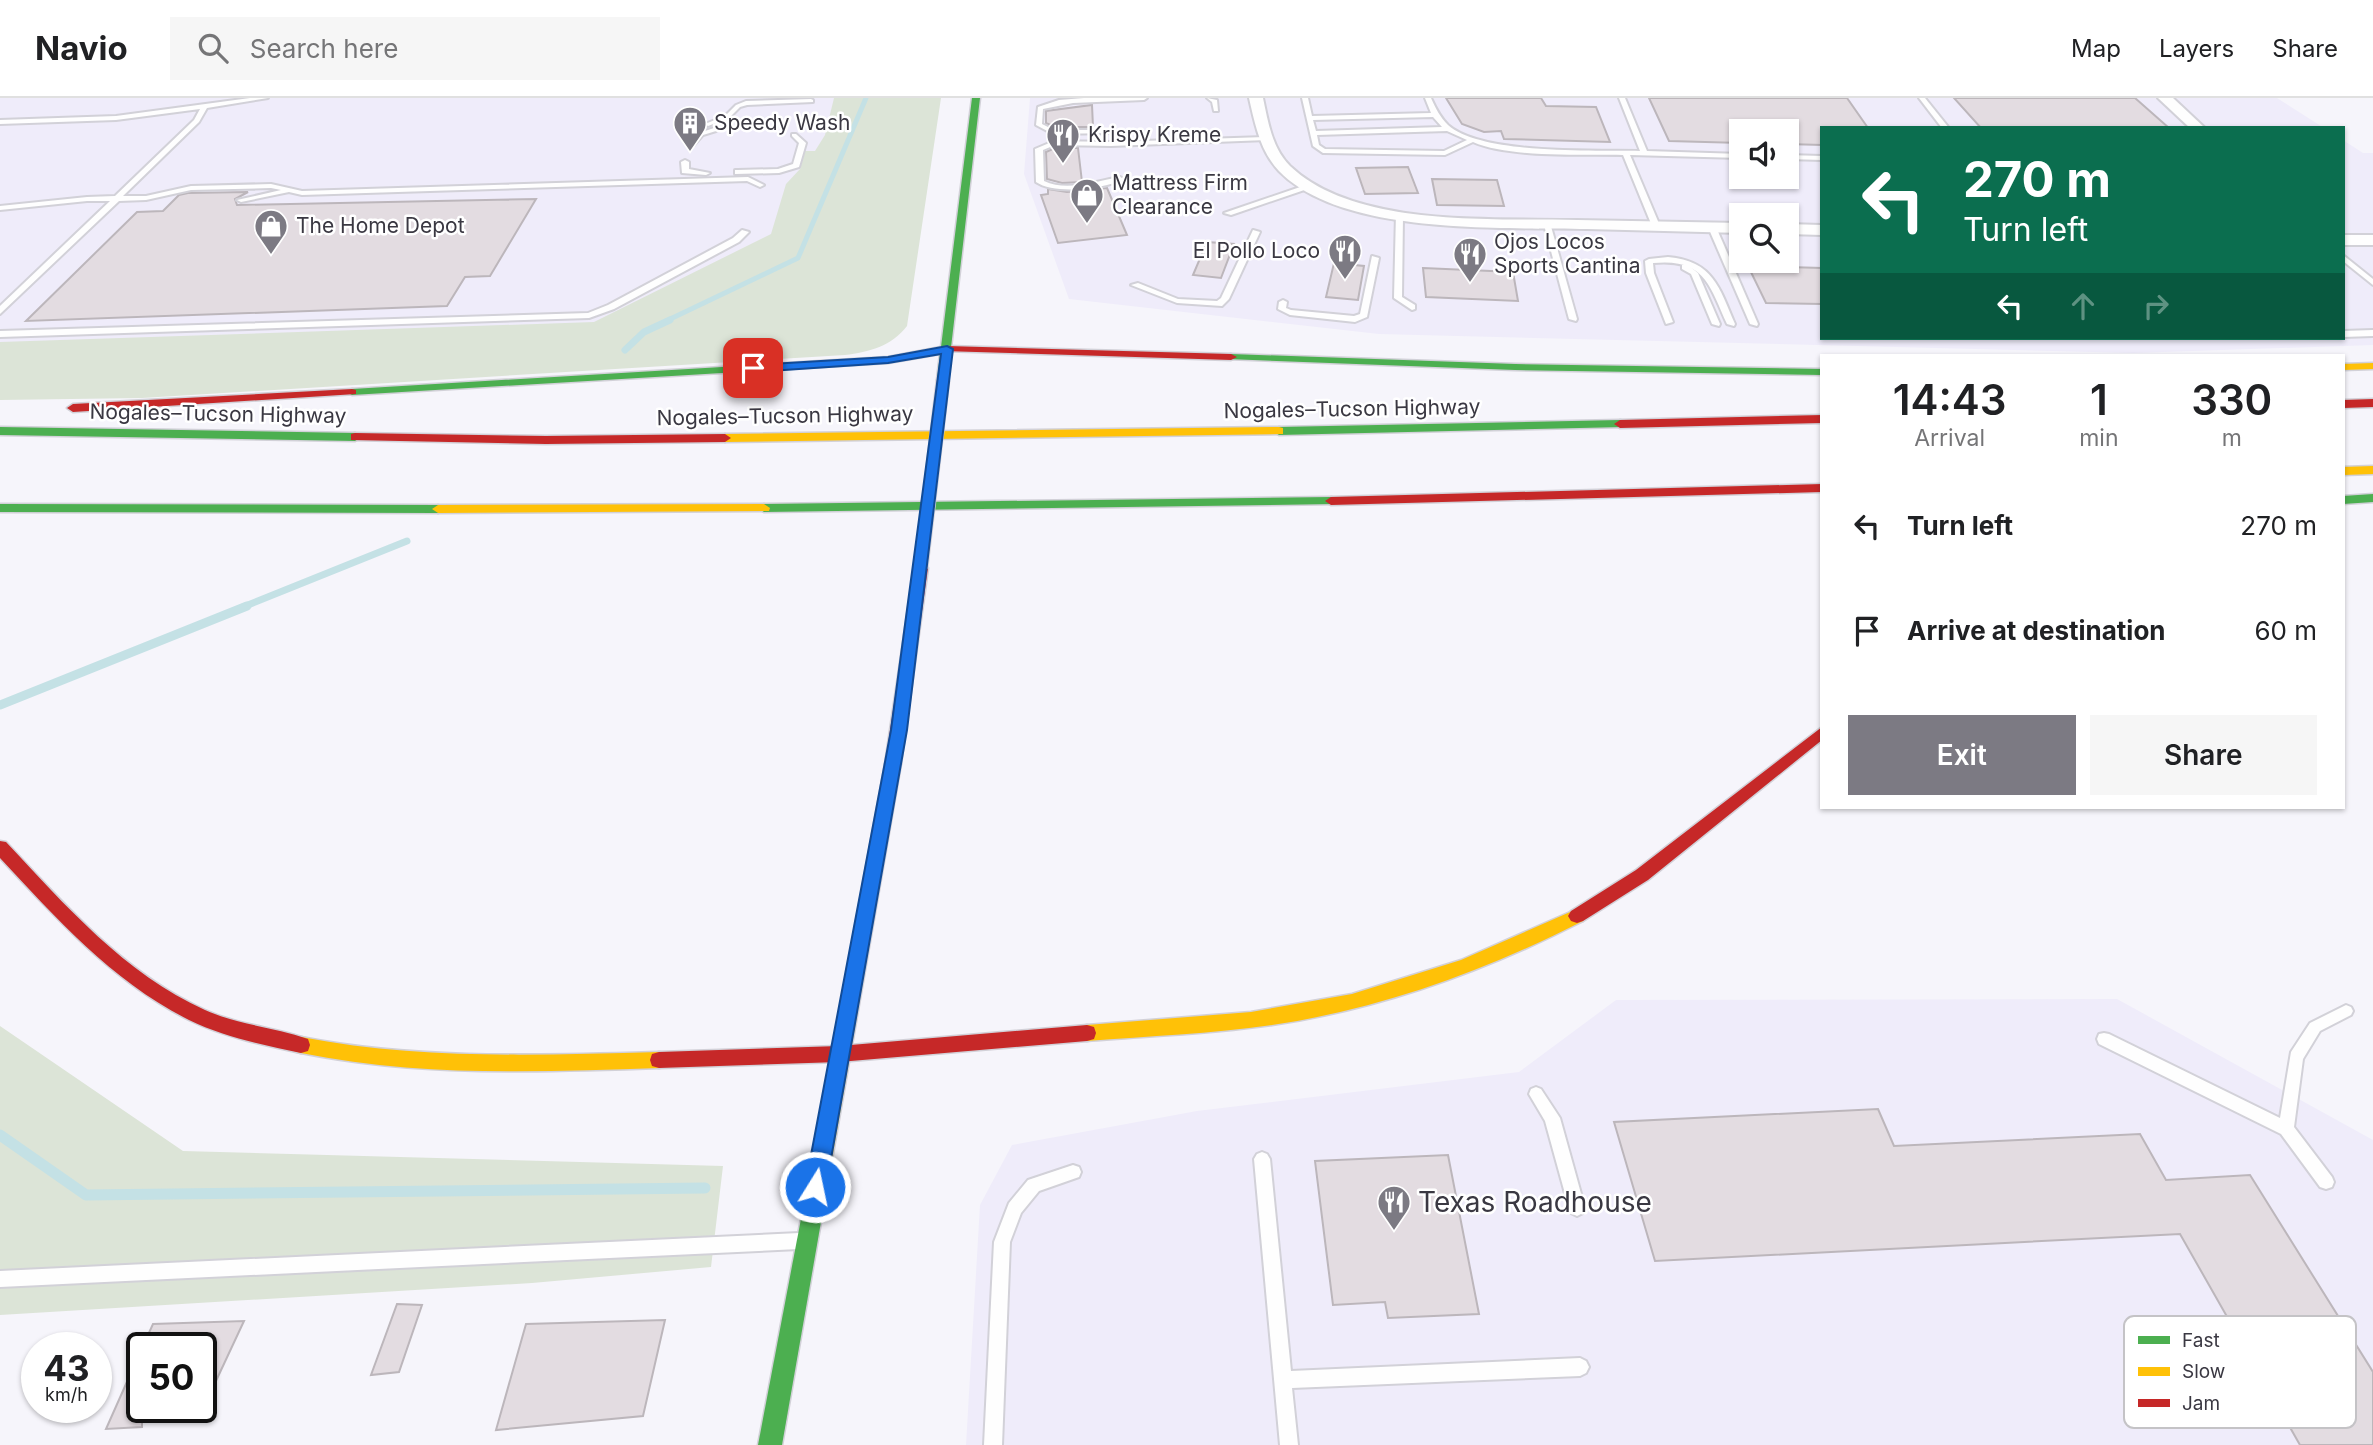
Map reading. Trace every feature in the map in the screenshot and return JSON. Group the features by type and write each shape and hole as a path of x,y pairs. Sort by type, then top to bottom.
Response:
{"main road":[{"path":"770,1445 839,1054 890,788 921,568 976,98"},
{"path":"58,409 888,360 947,349 992,348 1515,367 1820,372"},
{"path":"2345,368 2373,366"},
{"path":"2345,404 2373,403"},
{"name":"Nogales–Tucson Highway","path":"0,431 546,440 1442,429 1820,419"},
{"path":"2345,471 2373,470"},
{"path":"0,508 844,508 1314,501 1820,488"},
{"path":"2345,500 2373,498"},
{"path":"0,847 101,953 160,995 232,1029 326,1051 459,1066 839,1054 1275,1017 1398,990 1490,958 1575,917 1642,875 1820,734"}],"street":[{"path":"1256,98 1265,139 1290,174 1336,198 1399,215 1546,223 1729,228"},
{"path":"2165,98 2196,126"},
{"path":"1799,229 1820,230"},
{"path":"2345,240 2373,240"}],"lane":[{"path":"0,122 117,118 265,98"},
{"path":"1111,131 1053,132 1039,125 1040,108 1046,102 1060,100 1144,98"},
{"path":"1210,98 1215,101 1216,110"},
{"path":"1305,98 1316,146 1333,153 1445,153 1472,140"},
{"path":"1428,98 1435,115 1448,130"},
{"path":"1622,98 1645,154"},
{"path":"1922,98 1944,126"},
{"path":"692,144 710,127 746,103 811,101"},
{"path":"0,311 197,121 205,106"},
{"path":"1311,118 1435,115"},
{"path":"1314,133 1448,130 1485,145 1526,149 1729,156"},
{"path":"685,162 685,171 697,173 785,170 798,162 803,146 801,140 794,135"},
{"path":"1120,179 1063,187 1040,182 1041,147 1063,142 1111,144 1265,139"},
{"path":"1626,154 1656,226"},
{"path":"1799,157 1820,158"},
{"path":"241,200 286,191 748,179 760,185"},
{"path":"0,208 158,196 191,188 271,186 286,191"},
{"path":"1228,213 1312,186"},
{"path":"158,196 172,202"},
{"path":"1399,215 1398,298 1412,307"},
{"path":"1546,223 1573,319"},
{"path":"1712,227 1754,324"},
{"path":"0,334 589,315 611,307 741,238 745,232"},
{"path":"1135,285 1177,301 1219,304 1225,299 1256,232"},
{"path":"1283,302 1282,309 1290,312 1355,319 1364,315 1375,258"},
{"path":"1669,322 1649,268 1649,261 1671,259 1696,266 1707,273 1731,324"},
{"path":"2345,259 2373,283"},
{"path":"1649,268 1674,265 1694,273 1716,324"},
{"path":"2345,334 2373,333"},
{"path":"2286,1129 2296,1056 2315,1027 2346,1011"},
{"path":"2104,1039 2286,1129 2326,1182"},
{"path":"1536,1094 1552,1118 1577,1208"},
{"path":"1262,1159 1289,1445"},
{"path":"993,1445 1002,1242 1015,1208 1034,1185 1073,1172"},
{"path":"0,1279 806,1241"},
{"path":"787,1346 793,1420"},
{"path":"1283,1380 1580,1367"}],"shaded area":[{"path":"0,98 901,98 860,304 606,340 0,361"},
{"path":"834,98 941,98 907,326 894,339 879,347 845,355 142,398 0,400 0,342 594,322 771,234 786,184 800,169 805,151 815,151 825,135"},
{"path":"1030,98 2277,98 2321,126 1820,126 1820,340 2345,340 2345,141 2363,153 2373,153 2373,345 2133,353 1379,334 1069,299 1024,174"},
{"path":"2117,999 2373,1140 2373,1445 966,1445 980,1205 1012,1145 1197,1111 1519,1072 1616,1000"},
{"path":"0,1026 183,1151 723,1166 711,1267 532,1283 0,1315"}],"building":[{"path":"1446,98 1541,98 1546,106 1596,107 1610,142 1504,139 1501,131 1484,132 1462,124"},
{"path":"1649,98 1847,98 1867,126 1820,126 1820,145 1799,144 1799,119 1729,119 1729,143 1669,141"},
{"path":"1954,98 2135,98 2167,126 1979,126"},
{"path":"1092,105 1093,127 1055,127 1046,123 1046,111"},
{"name":"Krispy Kreme","path":"1055,148 1078,148 1082,182 1062,183 1047,179 1046,152"},
{"path":"1408,167 1418,193 1365,194 1356,168"},
{"path":"1432,179 1497,180 1504,206 1437,205"},
{"path":"1107,188 1127,235 1058,243 1041,195 1048,194 1048,189 1067,192"},
{"name":"The Home Depot","path":"248,192 235,199 237,205 536,199 490,276 465,277 447,306 26,321 137,212 163,211 179,195 188,193"},
{"path":"1207,242 1234,244 1221,278 1193,275"},
{"name":"El Pollo Loco","path":"1334,263 1364,266 1358,300 1326,297"},
{"path":"1799,267 1820,268 1820,304 1766,303 1751,273 1799,273"},
{"name":"Ojos Locos Sports Cantina","path":"1423,268 1513,272 1518,301 1426,297"},
{"path":"1878,1109 1894,1146 2140,1134 2166,1180 2250,1175 2338,1316 2227,1316 2180,1234 1655,1261 1614,1122"},
{"name":"Texas Roadhouse","path":"1448,1155 1479,1314 1388,1318 1385,1302 1333,1305 1315,1161"},
{"path":"397,1304 422,1305 399,1372 371,1375"},
{"path":"665,1320 643,1416 496,1430 526,1324"},
{"path":"244,1321 217,1379 217,1332 149,1332 153,1324"},
{"path":"2356,1345 2373,1372 2373,1445 2300,1445 2290,1428 2356,1428"},
{"path":"126,1384 126,1423 142,1423 142,1427 106,1429 109,1423 112,1423 112,1416"}],"waterway":[{"path":"666,321 798,258 866,98"},
{"path":"625,350 644,332 670,320"},
{"path":"243,607 407,541"},
{"path":"0,705 247,606"},
{"path":"0,1135 86,1195 705,1188"}],"traffic: fast":[{"path":"943,380 976,98"},
{"path":"352,392 888,360 947,349"},
{"path":"1231,357 1515,367 1820,372"},
{"path":"1279,431 1620,424"},
{"path":"0,431 355,437"},
{"path":"2345,500 2373,498"},
{"path":"764,508 1331,501"},
{"path":"0,508 438,509"},
{"path":"770,1445 818,1182"}],"traffic: slow":[{"path":"2345,367 2373,366"},
{"path":"725,438 1279,431"},
{"path":"2345,471 2373,470"},
{"path":"438,509 764,508"},
{"path":"818,1182 893,764"},
{"path":"1087,1033 1251,1020 1352,1001 1468,966 1577,916"},
{"path":"301,1045 345,1054 434,1063 524,1064 659,1060"}],"traffic: jam":[{"path":"947,349 1231,357"},
{"path":"921,568 943,380"},
{"path":"73,408 352,392"},
{"path":"2345,404 2373,403"},
{"path":"1620,424 1820,419"},
{"path":"355,437 546,440 725,438"},
{"path":"1331,501 1820,488"},
{"path":"893,764 921,568"},
{"path":"1577,916 1642,875 1820,734"},
{"path":"0,847 78,928 134,977 197,1015 233,1029 301,1045"},
{"path":"659,1060 839,1054 1087,1033"}],"place":[{"name":"Speedy Wash","path":"690,153"},
{"name":"Krispy Kreme","path":"1063,165"},
{"name":"Mattress Firm Clearance","path":"1087,225"},
{"name":"The Home Depot","path":"271,256"},
{"name":"El Pollo Loco","path":"1345,281"},
{"name":"Ojos Locos Sports Cantina","path":"1470,284"},
{"name":"Texas Roadhouse","path":"1394,1232"}],"route":[{"path":"753,368 888,360 947,349 921,568 890,788 815,1187"}]}
